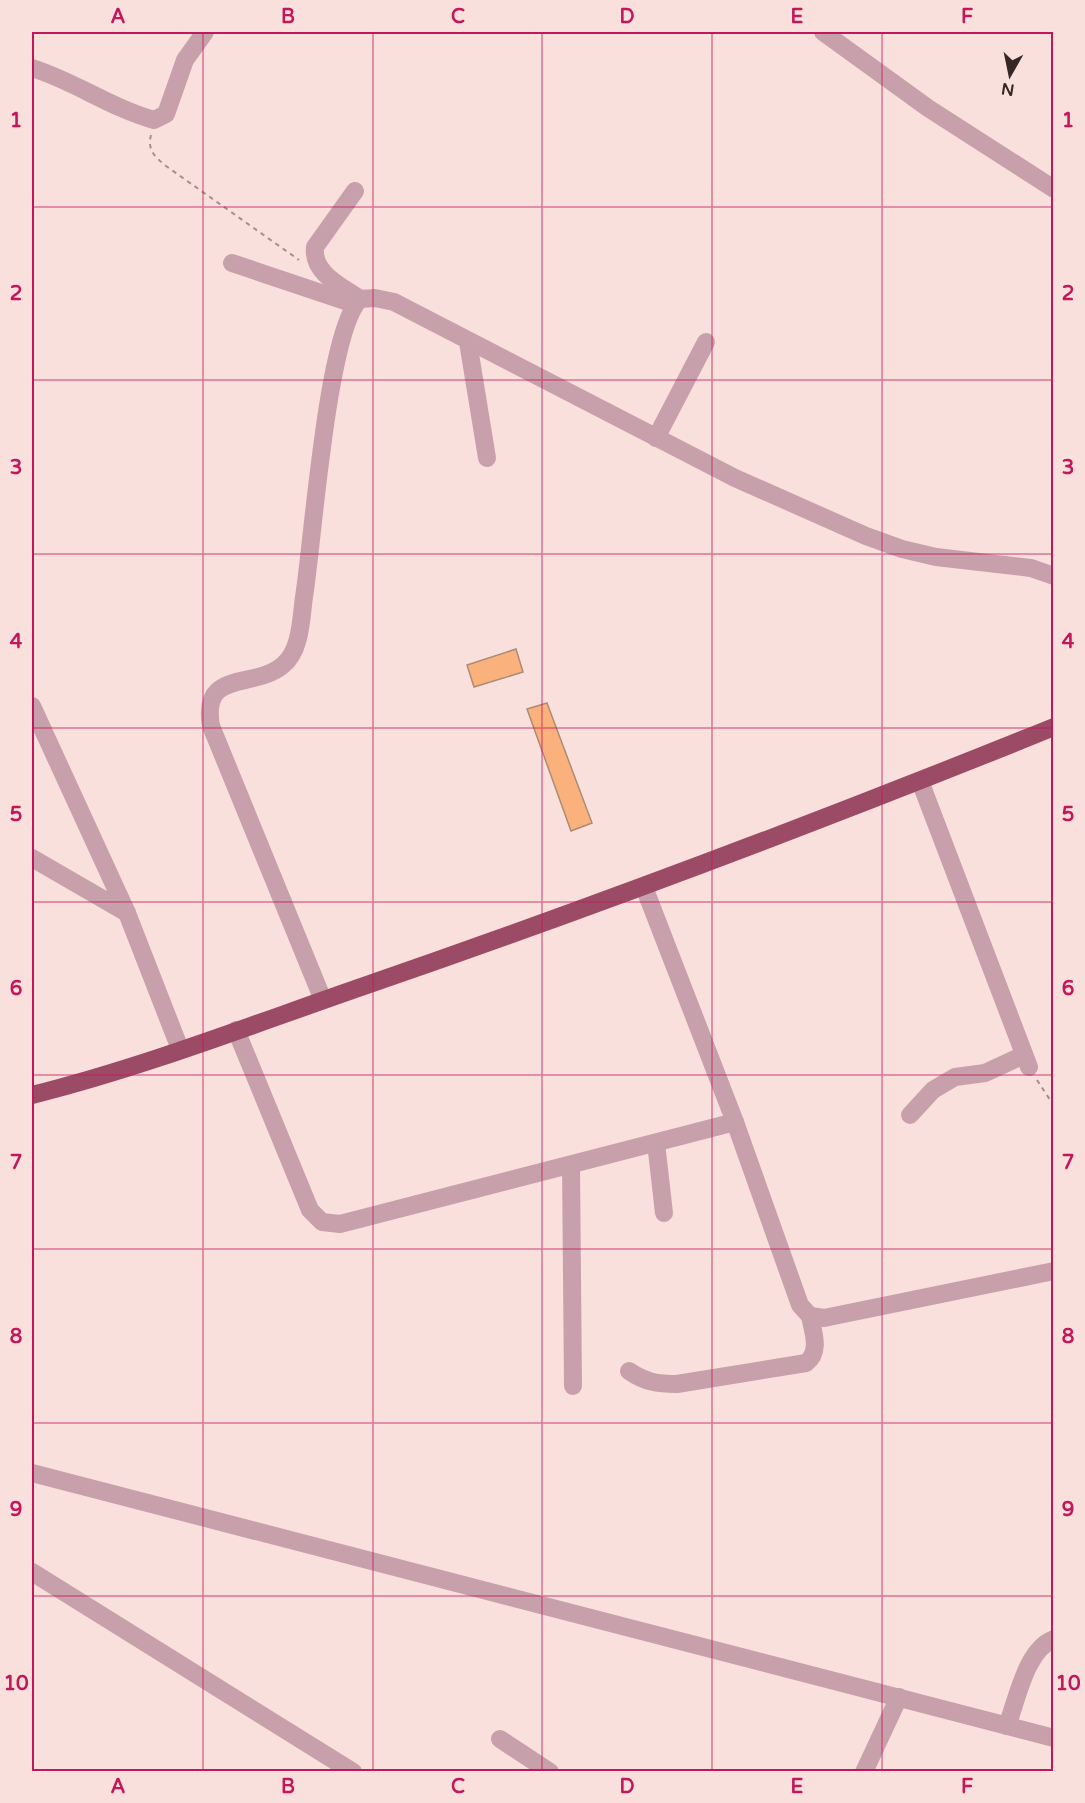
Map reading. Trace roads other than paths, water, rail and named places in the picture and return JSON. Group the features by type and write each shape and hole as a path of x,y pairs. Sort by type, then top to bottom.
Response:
{"highway":[{"path":"32,1095 236,1030 644,887 920,781 1053,727"}],"street":[{"path":"32,68 81,86 138,116 154,120 166,114 185,60 205,32"},
{"path":"823,32 928,108 1053,189"},
{"path":"355,191 315,247 314,256 317,265 357,301"},
{"path":"232,263 357,301 375,298 394,302 735,478 828,520 902,549 936,556 1032,568 1053,576"},
{"path":"323,1000 210,726 208,714 211,701 217,691 228,684 271,673 284,665 293,652 305,594 314,502 334,377 349,315 357,301"},
{"path":"468,342 487,458"},
{"path":"656,438 706,342"},
{"path":"32,706 127,913 180,1049"},
{"path":"910,1115 933,1090 956,1077 985,1073 1027,1061 920,781"},
{"path":"32,858 127,913"},
{"path":"629,1371 642,1380 656,1384 676,1384 806,1363 813,1358 815,1350 810,1316 800,1305 735,1122 644,887"},
{"path":"236,1030 310,1210 322,1222 340,1224 735,1122"},
{"path":"656,1143 664,1213"},
{"path":"571,1165 573,1386"},
{"path":"810,1316 824,1317 1053,1271"},
{"path":"32,1473 1053,1738"},
{"path":"32,1572 353,1772"},
{"path":"1007,1726 1034,1653 1044,1643 1053,1639"},
{"path":"864,1772 899,1697"},
{"path":"500,1739 550,1772"}]}
